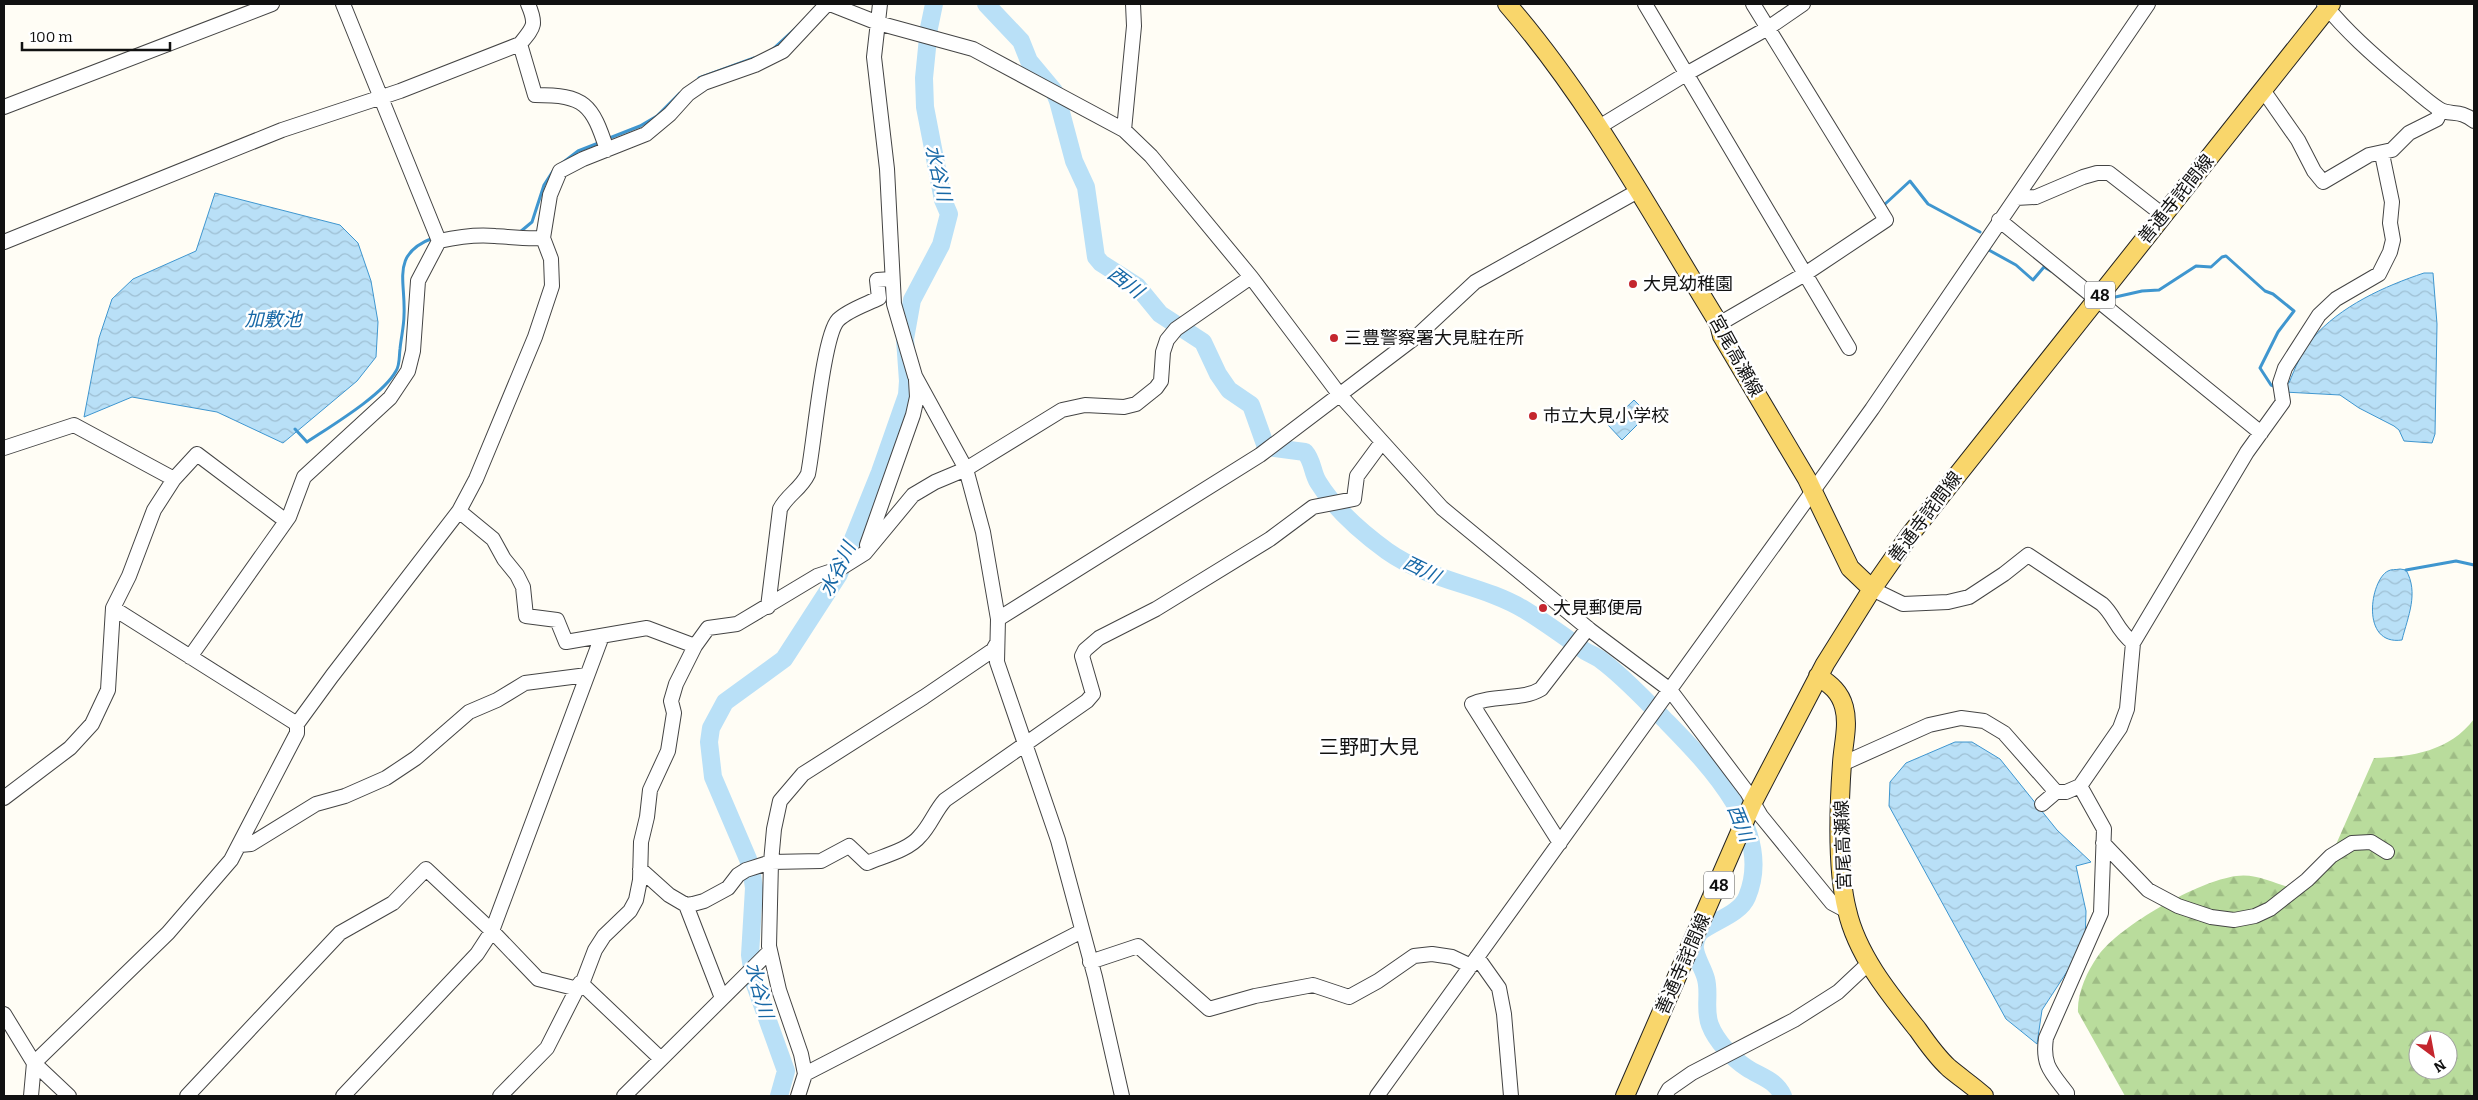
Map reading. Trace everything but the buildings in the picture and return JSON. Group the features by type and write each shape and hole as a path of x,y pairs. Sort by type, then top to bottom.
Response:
{"main road":[{"name":"宮尾高瀬線","path":"1507,4 1548,54 1599,127 1719,324 1722,336 1813,490 1850,568 1872,589"},
{"name":"善通寺詫間線","path":"1625,1096 1753,802 1818,676 1872,589 1909,536 2263,90 2328,5"},
{"name":"宮尾高瀬線","path":"1818,676 1832,686 1839,694 1845,708 1846,722 1842,764 1841,877 1847,911 1870,962 1889,992 1928,1044 1949,1067 1984,1096"}],"street":[{"path":"4,107 272,4"},
{"path":"343,4 439,241"},
{"path":"4,242 282,130 380,97 520,44 532,30 535,20 528,4"},
{"path":"32,1096 34,1063 168,933 231,860 297,733 297,724 459,512 491,444 535,337 552,286 551,259 543,238 550,196 560,171 583,159 605,144 646,134 670,114 688,94 704,83 755,65 783,51 828,4 878,23 973,48 1124,130 1151,156 1251,277 1339,394 1442,508 1588,628 1670,690 1753,802 1761,816 1832,902 1847,911"},
{"path":"865,553 913,415 917,396 915,376 894,304 887,169 874,57 880,4"},
{"path":"1124,130 1134,26 1133,4"},
{"path":"1645,4 1849,348"},
{"path":"1719,324 1805,274 1886,220 1753,4"},
{"path":"1599,127 1686,74 1768,28 1803,4"},
{"path":"1377,1096 1872,409 2148,4"},
{"path":"2328,5 2344,29 2364,48 2441,110 2466,113 2474,120"},
{"path":"520,44 535,95 576,99 589,107 605,144"},
{"path":"2263,90 2298,140 2314,171 2323,182 2369,155 2382,154 2392,150 2409,133 2437,119 2441,110"},
{"path":"2042,804 2056,792 2066,792 2080,786 2120,728 2127,709 2133,643 2153,612 2187,549 2261,432 2283,402 2280,383 2286,368 2318,315 2336,299 2379,274 2390,252 2393,240 2390,223 2392,202 2382,154"},
{"path":"2016,198 2036,197 2082,177 2109,172 2163,215"},
{"path":"998,620 1260,455 1417,336 1475,282 1638,191"},
{"path":"1999,220 2261,432"},
{"path":"190,657 286,521 304,477 390,398 408,371 413,352 418,281 439,241 461,236 493,235 528,239 543,238"},
{"path":"500,1096 547,1048 580,987 595,950 604,936 630,911 636,900 641,842 647,817 650,790 668,751 674,713 672,701 676,684 695,646 708,628 737,624 817,576 841,568 865,553 913,495 935,482 966,469 1062,410 1085,405 1124,407 1136,404 1156,388 1161,381 1163,352 1168,340 1176,329 1251,277"},
{"path":"768,607 780,509 784,501 803,485 808,474 825,358 832,329 840,318 879,298 877,280 892,279"},
{"path":"915,376 966,469 983,532 998,620 997,662 1058,840 1104,1014 1122,1096"},
{"path":"4,448 74,425 174,479"},
{"path":"686,905 704,901 718,894 728,888 738,875 771,862 821,861 849,846 867,863 920,837 936,810 945,800 1088,701 1093,694 1082,656 1085,650 1099,638 1156,609 1270,539 1313,507 1354,500 1357,476 1382,442"},
{"path":"4,798 70,748 92,724 108,690 113,608 129,576 154,510 174,479 197,454 286,521"},
{"path":"459,512 493,539 504,559 517,575 523,588 526,616 557,620 566,642 647,628 695,646"},
{"path":"1872,589 1903,604 1948,602 1969,597 2004,574 2028,555 2102,604 2110,612 2114,623 2133,643"},
{"path":"113,608 297,724"},
{"path":"1560,843 1472,704 1497,697 1534,693 1541,689 1588,628"},
{"path":"343,1096 477,954 492,931 602,636"},
{"path":"798,1096 805,1074 801,1054 778,990 770,951 771,862 774,828 780,801 802,774 993,650 997,643"},
{"path":"240,845 251,844 316,804 345,796 386,778 416,758 469,712 497,700 525,683 587,675"},
{"path":"1842,764 1929,724 1961,718 1984,721 2004,733 2056,792"},
{"path":"2067,1096 2067,1092 2048,1068 2044,1054 2046,1038 2101,913 2104,829 2080,786"},
{"path":"2103,843 2148,890 2178,906 2211,917 2234,920 2255,916 2270,910 2307,880 2331,856 2352,843 2371,842 2387,852"},
{"path":"187,1096 340,933 393,903 426,869 492,931 538,979 580,987 661,1059"},
{"path":"640,869 669,895 686,905 722,998"},
{"path":"805,1074 1082,931"},
{"path":"1090,962 1138,946 1208,1009 1255,996 1313,985 1349,997 1378,981 1414,956 1432,954 1474,962 1499,988 1504,1014 1511,1096"},
{"path":"624,1096 770,951"},
{"path":"1665,1096 1669,1089 1692,1074 1794,1020 1838,992 1870,962"},
{"path":"4,1014 34,1063 69,1096"}],"green space":[{"path":"2474,719 2474,1096 2125,1096 2078,1012 2081,990 2090,969 2109,944 2124,931 2161,906 2202,886 2243,875 2288,887 2327,865 2374,758 2416,754 2442,745 2454,738"}],"water":[{"name":"加敷池","path":"215,193 340,225 358,243 371,281 378,322 376,357 357,381 283,443 217,412 132,397 84,417 99,338 112,299 133,279 196,251"},
{"path":"2424,273 2433,273 2437,324 2435,434 2432,443 2404,441 2399,430 2394,426 2359,408 2340,395 2284,392 2283,384 2289,383 2305,349 2323,327 2349,307 2394,284"},
{"path":"1634,400 1648,414 1622,440 1608,425"},
{"path":"2389,570 2406,570 2412,587 2411,605 2402,640 2389,639 2380,633 2374,623 2372,611 2373,598 2382,577"},
{"path":"1955,742 1972,742 2000,759 2057,830 2091,862 2076,866 2086,911 2085,944 2042,1010 2037,1044 2006,1019 1889,806 1890,782 1906,763"}],"waterway":[{"name":"水谷川","path":"779,1096 786,1071 754,982 750,955 754,888 752,874 748,859 713,777 709,742 711,728 725,702 784,659 839,574 880,472 907,395 905,339 912,300 941,245 949,214 943,200 925,107 924,78 929,28 934,4"},
{"name":"西川","path":"986,4 1021,41 1029,61 1054,91 1074,161 1086,187 1096,257 1101,263 1137,286 1160,314 1203,342 1218,374 1229,390 1251,405 1266,447 1305,452 1310,459 1318,482 1332,502 1358,528 1387,551 1421,570 1509,601 1599,659 1641,696 1717,777 1732,799 1744,823 1752,847 1753,872 1744,903 1733,913 1700,932 1696,938 1695,950 1707,985 1708,1019 1716,1037 1731,1055 1747,1068 1772,1082 1783,1096"},
{"path":"773,49 798,26"},
{"path":"699,78 754,58"},
{"path":"607,139 640,126 657,116 680,93"},
{"path":"557,167 578,151 601,142"},
{"path":"520,232 532,222 544,185 553,171"},
{"path":"1881,204 1884,205 1910,181 1928,204 1980,232"},
{"path":"295,429 307,442 356,410 380,390 396,371 399,363 404,319 403,270 405,260 419,245 433,238"},
{"path":"1987,249 2016,265 2033,280 2044,267 2051,271"},
{"path":"2111,298 2142,291 2159,290 2196,266 2211,267 2222,257 2226,256 2265,291 2273,294 2294,311 2278,332 2260,368 2271,385 2276,387"},
{"path":"2406,570 2456,561 2474,565"}],"place":[{"name":"大見幼稚園","path":"1633,284"},
{"name":"三豊警察署大見駐在所","path":"1334,338"},
{"name":"市立大見小学校","path":"1533,416"},
{"name":"大見郵便局","path":"1543,608"}],"district":[{"name":"三野町大見","path":"1369,747"}]}
